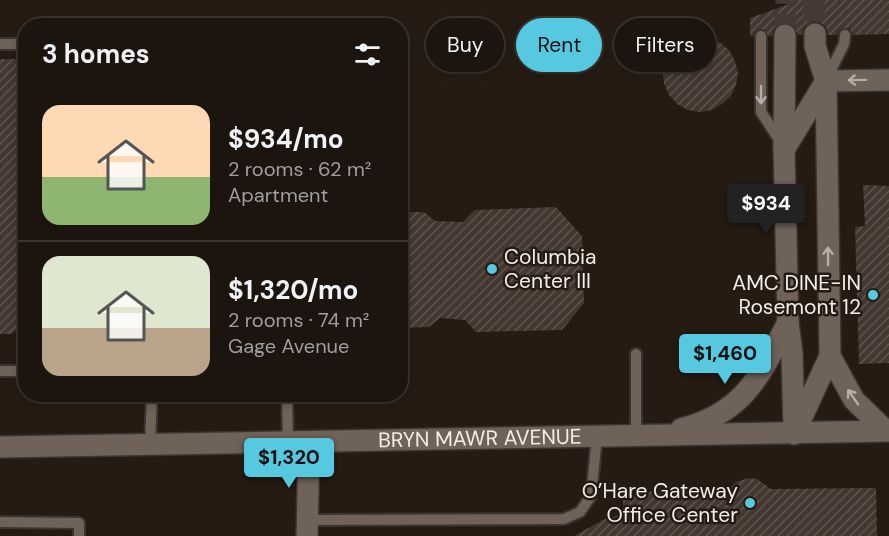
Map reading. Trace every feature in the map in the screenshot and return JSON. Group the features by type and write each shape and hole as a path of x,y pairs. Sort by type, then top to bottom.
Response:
{"street":[{"path":"794,434 830,356 826,81 815,46 815,34"},
{"path":"785,35 784,148 788,322 792,352 794,434"},
{"path":"826,81 889,80"},
{"path":"784,148 826,81"},
{"path":"644,436 702,423 742,397 759,377 788,322"},
{"path":"830,356 854,400 887,431"},
{"name":"BRYN MAWR AVENUE","path":"0,447 887,431"},
{"path":"307,528 309,442"}],"lane":[{"path":"826,81 844,44 844,35"},
{"path":"761,36 761,112 784,148"},
{"path":"0,44 18,44"},
{"path":"636,354 644,436"},
{"path":"0,371 18,371"},
{"path":"150,445 152,402"},
{"path":"287,402 288,442"},
{"path":"307,528 564,519 580,512 591,496 597,437"},
{"path":"0,522 80,524 79,536"}],"building":[{"path":"788,0 889,0 889,34 852,35 850,29 845,28 839,30 837,35 828,35 826,27 814,21 804,27 802,35 798,35 792,24 785,22 774,28 772,36 768,36 765,30 760,29 755,32 754,36 750,36 750,18 789,4"},
{"path":"716,41 729,50 738,73 731,96 712,110 700,112 688,110 677,104 669,95 664,84 663,73 716,72"},
{"path":"0,59 18,59 18,329 12,334 0,334"},
{"name":"AMC DINE-IN Rosemont 12","path":"863,185 889,186 889,363 859,364 855,227 865,226"},
{"name":"Columbia Center III","path":"556,207 582,236 584,303 562,330 476,332 465,320 440,318 429,327 408,328 408,212 424,212 435,221 463,222 475,210"},
{"name":"O’Hare Gateway Office Center","path":"748,478 757,479 771,489 876,488 877,536 574,536 605,519 623,514 623,492 728,490 736,482"}],"tunnel":[{"path":"785,35 786,0"},
{"path":"814,0 815,34"}],"place":[{"name":"Columbia Center III","path":"492,269"},
{"name":"AMC DINE-IN Rosemont 12","path":"873,295"},
{"name":"O’Hare Gateway Office Center","path":"750,503"}]}
